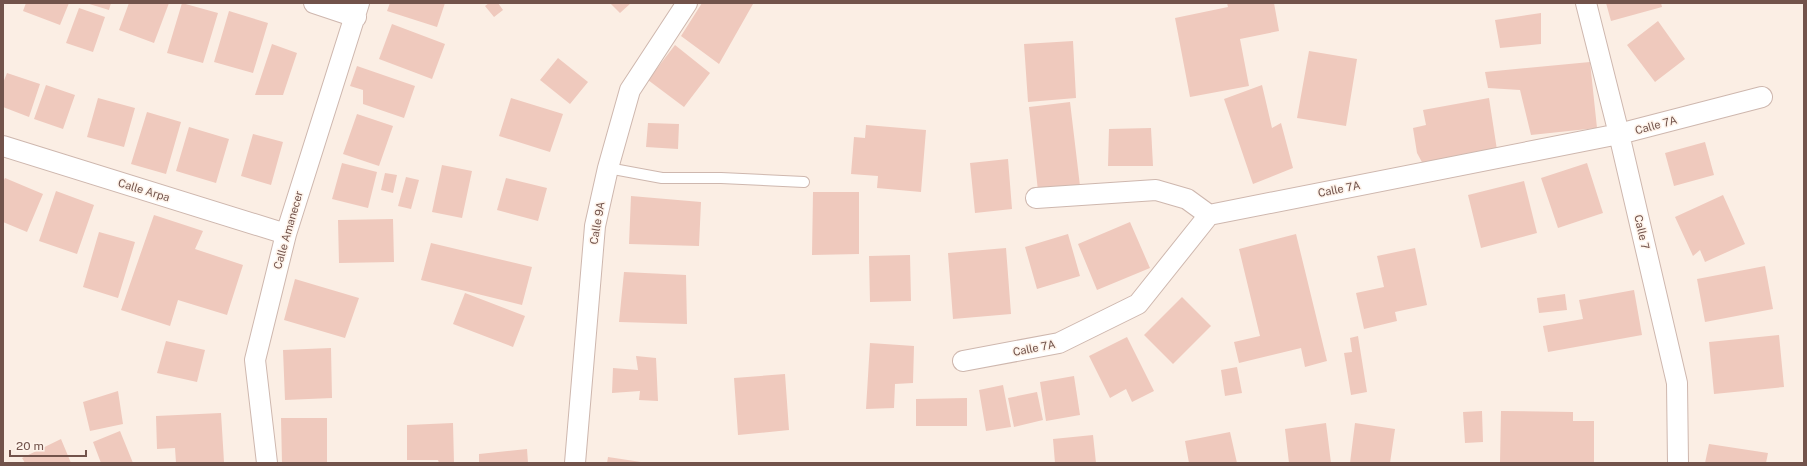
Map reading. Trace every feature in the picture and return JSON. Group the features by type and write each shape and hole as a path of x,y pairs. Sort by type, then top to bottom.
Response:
{"street":[{"path":"314,3 358,10"},
{"name":"Calle 9A","path":"575,463 595,226 608,168 630,90 686,3"},
{"name":"Calle 7","path":"1586,3 1619,134 1676,383 1678,463"},
{"name":"Calle Amanecer","path":"267,463 255,360 286,234 358,10"},
{"name":"Calle 7A","path":"963,361 1059,343 1138,304 1209,215 1619,134 1762,97"},
{"name":"Calle Arpa","path":"3,146 286,234"},
{"path":"1036,198 1156,190 1187,199 1209,215"}],"lane":[{"path":"608,168 662,178 721,178 804,182"}],"building":[{"path":"26,3 69,3 60,25 23,11"},
{"path":"86,3 111,3 109,10"},
{"path":"129,3 169,3 154,43 119,30"},
{"path":"182,3 218,13 203,63 167,53"},
{"path":"390,3 445,3 437,27 387,11"},
{"path":"489,3 498,3 503,10 494,17 485,6"},
{"path":"610,3 631,3 620,13"},
{"path":"702,3 753,4 719,64 681,36"},
{"path":"1227,3 1274,3 1279,31 1240,39 1249,86 1190,97 1175,18 1228,7"},
{"path":"1606,3 1661,3 1662,7 1611,21"},
{"path":"79,8 105,17 93,52 66,43"},
{"path":"229,11 268,23 253,73 214,62"},
{"path":"1541,13 1541,44 1500,48 1495,20"},
{"path":"1658,21 1685,59 1655,82 1627,45"},
{"path":"392,24 445,44 432,79 379,59"},
{"path":"1073,41 1076,98 1028,102 1024,44"},
{"path":"272,44 297,53 283,95 255,95"},
{"path":"675,45 710,73 684,107 648,80"},
{"path":"1309,51 1357,59 1346,126 1297,118"},
{"path":"558,58 588,82 570,104 540,80"},
{"path":"1590,62 1597,128 1531,135 1520,90 1488,88 1485,72"},
{"path":"357,66 415,86 404,118 363,104 363,90 350,86"},
{"path":"7,73 40,84 29,117 3,107 3,83"},
{"path":"46,85 75,95 63,129 34,119"},
{"path":"1262,85 1272,128 1281,123 1293,168 1253,184 1224,99"},
{"path":"98,98 135,108 124,147 87,137"},
{"path":"511,98 563,114 550,152 499,136"},
{"path":"1489,98 1497,150 1423,164 1417,153 1413,128 1426,125 1423,110"},
{"path":"1070,102 1080,186 1038,191 1029,107"},
{"path":"147,112 181,122 166,174 131,164"},
{"path":"357,114 393,126 379,166 343,154"},
{"path":"648,123 679,124 678,149 646,147"},
{"path":"866,125 926,130 921,192 877,188 878,176 851,174 854,137 865,138"},
{"path":"189,127 229,139 216,183 176,171"},
{"path":"1151,128 1153,166 1108,166 1109,129"},
{"path":"253,134 283,142 271,185 241,176"},
{"path":"1705,142 1714,175 1674,186 1665,153"},
{"path":"1008,159 1012,209 975,213 970,163"},
{"path":"342,163 377,172 368,208 332,199"},
{"path":"1587,163 1603,213 1558,228 1541,178"},
{"path":"442,165 472,171 462,218 432,212"},
{"path":"385,173 397,175 393,193 381,190"},
{"path":"406,177 419,180 411,209 398,206"},
{"path":"5,178 43,194 27,232 3,222 3,182"},
{"path":"506,178 547,188 538,221 497,210"},
{"path":"1524,181 1537,233 1481,248 1468,195"},
{"path":"56,191 94,205 77,254 39,241"},
{"path":"813,192 859,192 859,254 812,255"},
{"path":"1723,195 1745,244 1705,262 1700,250 1693,256 1675,217"},
{"path":"631,196 701,202 699,246 629,244"},
{"path":"154,215 203,231 195,249 243,265 227,315 178,300 170,326 121,310"},
{"path":"393,219 394,262 339,263 338,220"},
{"path":"1130,222 1150,268 1097,290 1078,244"},
{"path":"99,232 135,242 118,298 83,287"},
{"path":"1068,234 1080,276 1037,289 1025,247"},
{"path":"1296,234 1327,361 1305,367 1301,348 1239,363 1234,342 1260,336 1239,249"},
{"path":"431,243 532,267 522,305 421,280"},
{"path":"1006,248 1011,314 953,319 948,253"},
{"path":"1415,248 1427,305 1395,312 1397,321 1364,329 1356,293 1384,287 1377,256"},
{"path":"910,255 911,301 870,302 869,256"},
{"path":"1765,266 1773,309 1705,322 1697,279"},
{"path":"624,272 686,275 687,324 619,322"},
{"path":"295,279 359,298 345,338 284,320"},
{"path":"1634,290 1642,335 1548,352 1543,326 1583,319 1579,300"},
{"path":"465,293 525,316 513,347 453,324"},
{"path":"1565,294 1567,310 1539,313 1537,298"},
{"path":"1182,297 1211,326 1173,364 1144,335"},
{"path":"1779,335 1784,387 1714,394 1709,342"},
{"path":"1358,336 1367,392 1351,395 1344,353 1352,352 1350,338"},
{"path":"1127,337 1154,391 1132,402 1126,389 1110,398 1089,356"},
{"path":"166,341 205,350 197,382 157,373"},
{"path":"870,343 914,346 913,383 895,384 894,408 866,409"},
{"path":"331,348 332,398 285,400 283,350"},
{"path":"636,356 656,358 658,401 639,400 640,391 612,393 613,368 638,370"},
{"path":"1237,367 1242,393 1225,396 1221,370"},
{"path":"785,374 789,430 738,435 734,378"},
{"path":"1074,376 1080,415 1046,421 1040,382"},
{"path":"1003,385 1011,427 986,431 979,390"},
{"path":"118,391 123,424 90,431 83,402"},
{"path":"1037,392 1043,420 1014,427 1008,398"},
{"path":"967,398 967,426 916,426 916,399"},
{"path":"1482,411 1483,442 1465,443 1463,412"},
{"path":"1501,411 1573,412 1573,421 1594,421 1594,462 1500,462"},
{"path":"221,413 224,462 176,463 175,448 157,449 156,416"},
{"path":"281,418 327,418 327,463 282,463"},
{"path":"453,423 454,463 439,463 438,460 407,460 407,425"},
{"path":"1326,423 1331,463 1289,463 1285,429"},
{"path":"1355,423 1395,429 1390,463 1350,463"},
{"path":"120,431 133,463 101,463 93,442"},
{"path":"1230,432 1237,463 1189,463 1185,441"},
{"path":"1093,435 1096,463 1055,463 1053,439"},
{"path":"61,439 71,463 25,463 22,458"},
{"path":"1709,444 1768,453 1766,463 1705,463"},
{"path":"527,449 528,463 479,463 479,454"},
{"path":"608,457 641,462 641,463 607,463"}]}
